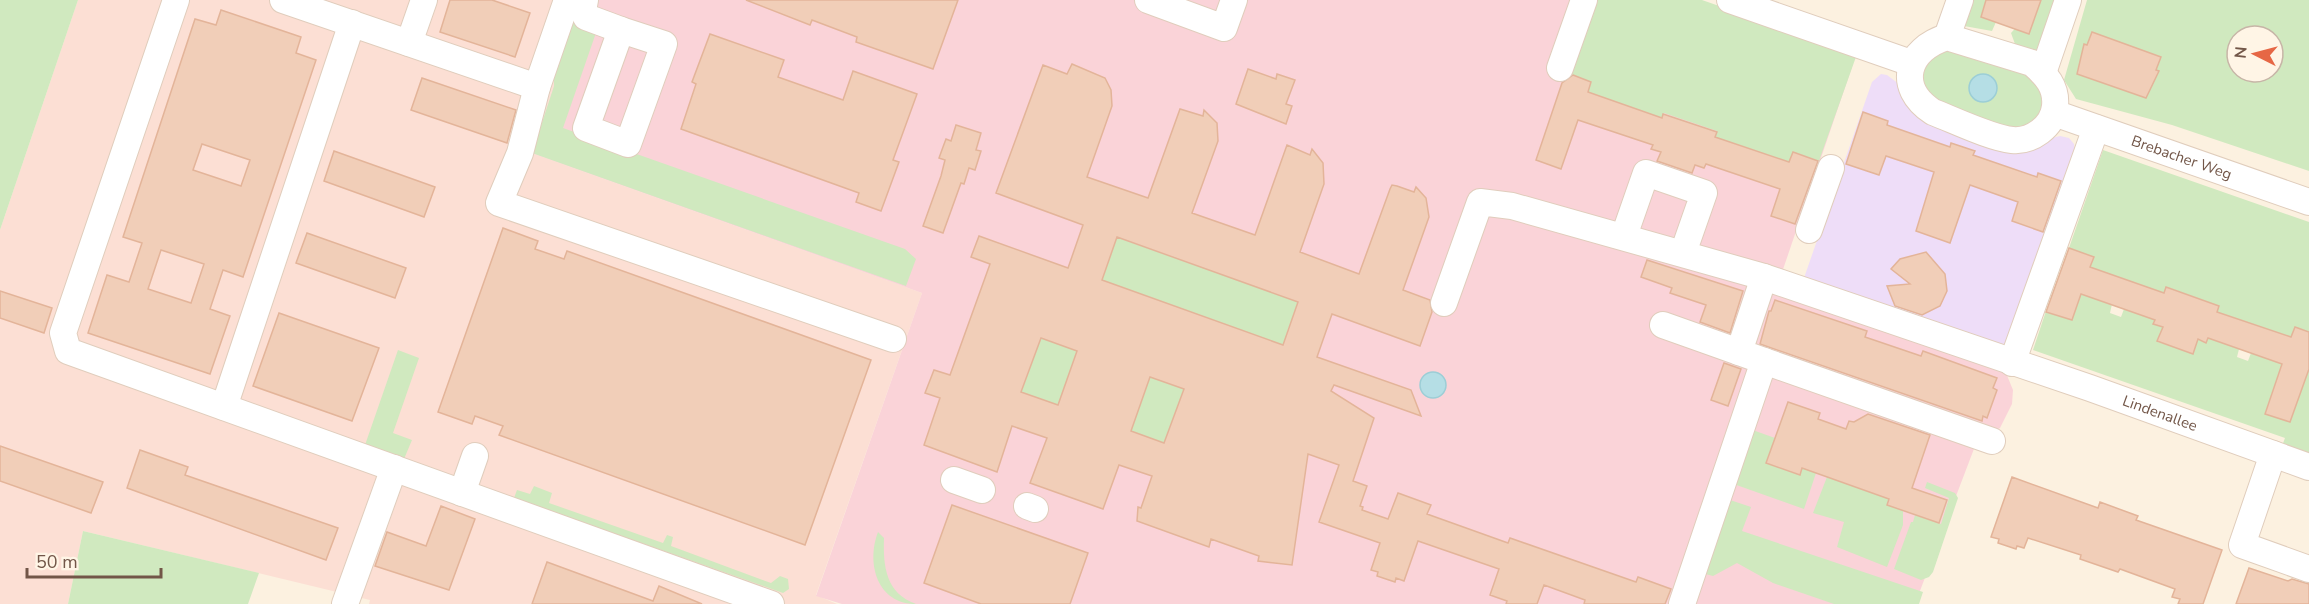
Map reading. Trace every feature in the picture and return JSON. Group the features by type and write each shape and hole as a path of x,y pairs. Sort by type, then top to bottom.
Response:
{"lane":[{"path":"176,0 63,333 68,351 771,604"},
{"path":"283,0 324,6 352,23 537,87"},
{"path":"409,42 424,0"},
{"path":"567,0 537,87 520,153 499,203 893,339"},
{"path":"585,0 582,10 586,17 621,30"},
{"path":"1148,0 1224,28 1234,0"},
{"path":"1560,68 1584,0"},
{"path":"1730,0 1911,63"},
{"path":"1947,37 1960,0"},
{"path":"2043,73 2068,0"},
{"path":"224,407 352,23"},
{"path":"1947,37 2032,63 2043,73 2055,94 2054,113 2044,129 2034,136 2010,140 1933,112 1922,105 1910,84 1911,63 1930,42 1947,37"},
{"name":"Brebacher Weg","path":"2054,113 2309,202"},
{"path":"2012,363 2096,128"},
{"path":"1809,230 1831,168"},
{"path":"1624,236 1647,173 1704,193 1683,253"},
{"name":"Lindenallee","path":"1443,303 1480,202 1512,206 1654,244 1764,277 2090,388 2309,467"},
{"path":"1739,352 1764,277"},
{"path":"1663,325 1992,441"},
{"path":"1682,604 1764,361"},
{"path":"2273,454 2242,544 2309,568"},
{"path":"462,493 475,456"},
{"path":"347,599 394,468"},
{"path":"954,480 982,490"}],"shaded area":[{"path":"78,0 577,0 554,66 554,86 532,153 922,293 816,595 837,604 369,604 370,600 83,531 68,604 0,604 0,230"},
{"path":"577,0 1670,0 1853,64 1777,287 2004,368 2013,390 2012,404 2000,428 1989,435 1980,433 1915,604 842,604 816,596 922,293 532,153 554,86 554,67"},
{"path":"1881,74 1887,75 1899,84 2052,138 2060,136 2069,138 2074,144 2075,151 2007,346 1804,278 1872,82"}],"green space":[{"path":"0,0 78,0 0,230"},
{"path":"1588,0 1702,0 1857,54 1819,161 1793,152 1789,162 1715,137 1717,131 1664,113 1662,118 1588,92 1591,82 1563,72"},
{"path":"1965,0 1986,0 1981,17 1996,22 1992,31 1964,26"},
{"path":"2041,0 2065,0 2043,55 2015,44 2011,33"},
{"path":"2087,0 2309,0 2309,171 2172,125 2076,99 2064,80"},
{"path":"571,18 598,27 563,128 905,249 916,259 906,286 532,153 554,86 554,67"},
{"path":"1949,49 2028,74 2036,83 2042,100 2037,116 2022,127 2010,129 1970,117 1942,104 1931,95 1925,85 1924,73 1933,57"},
{"path":"2103,150 2309,222 2309,332 2295,327 2291,337 2217,312 2219,306 2167,287 2164,293 2090,267 2093,257 2069,248"},
{"path":"1113,236 1302,303 1288,330 1287,347 1097,279"},
{"path":"2081,294 2112,304 2110,313 2121,317 2124,309 2155,320 2153,324 2163,327 2158,342 2192,353 2198,339 2206,342 2208,338 2239,349 2237,357 2248,361 2251,353 2282,364 2265,413 2290,422 2309,369 2309,456 2282,446 2285,438 2033,350 2046,311 2072,320"},
{"path":"1042,335 1077,351 1055,413 1018,401"},
{"path":"398,350 419,358 393,433 412,440 404,459 365,445"},
{"path":"1150,377 1184,389 1161,451 1128,439"},
{"path":"1747,428 1775,438 1767,463 1799,475 1802,468 1816,473 1804,509 1728,482"},
{"path":"1827,477 1889,499 1903,511 1903,525 1887,567 1837,547 1844,522 1813,513"},
{"path":"1927,482 1955,493 1958,498 1933,572 1929,577 1921,580 1894,569 1915,515 1941,524 1949,498 1925,488"},
{"path":"534,486 552,493 549,503 663,543 667,535 673,537 671,546 771,583 780,576 788,579 789,589 783,593 514,498 517,490 530,494"},
{"path":"1724,498 1751,507 1742,531 1923,592 1919,604 1834,604 1773,583 1737,563 1713,576 1698,572"},
{"path":"83,531 259,573 248,604 68,604"},
{"path":"878,532 884,538 884,559 892,586 906,599 916,604 892,597 878,580 873,556"}],"water":[{"path":"1983,74 1993,78 1997,88 1993,98 1983,102 1973,98 1969,88 1973,78"},
{"path":"1433,372 1443,375 1446,385 1443,395 1433,398 1423,395 1420,385 1423,375"}],"building":[{"path":"450,0 492,0 530,13 515,57 440,32"},
{"path":"746,0 958,0 933,69 856,42 857,37 812,20 810,25"},
{"path":"1986,0 2041,0 2029,34 1981,17"},
{"path":"221,10 301,37 296,53 316,60 243,277 223,270 210,309 230,316 210,374 88,333 107,275 129,282 142,243 123,237 195,19 216,25","holes":["202,144 250,160 241,186 193,170","161,250 204,264 191,303 148,289"]},
{"path":"2092,32 2161,57 2156,70 2159,71 2146,98 2077,74 2084,44 2087,45"},
{"path":"710,34 784,60 778,77 843,100 853,71 917,94 893,160 899,162 881,211 856,202 859,193 681,129 696,84 692,82"},
{"path":"1072,64 1105,78 1111,90 1112,106 1087,177 1148,198 1180,109 1203,116 1204,110 1217,123 1218,141 1192,213 1255,235 1287,145 1310,155 1312,149 1323,163 1324,184 1300,252 1359,274 1392,185 1414,192 1416,187 1426,198 1429,217 1403,290 1430,300 1432,312 1420,346 1332,314 1317,357 1411,390 1421,416 1334,385 1331,391 1374,418 1353,481 1367,486 1360,506 1363,507 1362,510 1388,519 1398,493 1431,505 1427,514 1508,543 1510,538 1636,582 1638,577 1671,589 1665,604 1584,604 1585,600 1544,585 1537,604 1506,604 1507,601 1490,595 1499,569 1418,541 1404,581 1396,578 1395,582 1377,576 1378,572 1371,570 1380,543 1319,522 1339,465 1308,454 1292,565 1258,561 1259,556 1211,539 1209,547 1137,521 1138,507 1141,508 1152,476 1119,465 1103,509 1030,483 1047,438 1012,426 997,472 924,445 940,398 925,393 934,370 950,375 990,264 971,257 979,236 1068,268 1083,225 996,193 1043,65 1067,74","holes":["1117,237 1298,302 1283,345 1102,280","1041,338 1077,351 1058,405 1021,392","1150,377 1184,389 1164,443 1131,431"]},
{"path":"1248,69 1276,79 1277,74 1295,80 1286,104 1292,106 1286,124 1236,104"},
{"path":"1573,75 1591,82 1588,92 1662,118 1663,114 1717,132 1715,137 1789,162 1793,152 1818,161 1795,224 1771,216 1780,189 1706,164 1704,168 1695,165 1692,173 1657,161 1661,152 1651,149 1653,145 1578,120 1561,169 1536,160 1562,83"},
{"path":"422,78 516,110 507,143 411,110"},
{"path":"1863,112 1888,121 1887,125 1950,147 1951,143 1975,151 1973,155 2037,177 2038,173 2061,181 2043,232 2012,221 2018,202 1970,185 1950,243 1916,231 1934,172 1886,156 1879,175 1846,164"},
{"path":"956,125 981,133 976,150 981,151 975,170 969,168 964,184 961,183 943,233 923,226 945,160 939,158 946,139 951,141"},
{"path":"334,151 435,187 424,217 324,181"},
{"path":"503,228 538,241 535,249 564,259 567,251 871,360 805,545 499,435 503,426 475,416 472,424 438,412"},
{"path":"307,233 406,268 395,298 296,263"},
{"path":"2069,248 2094,257 2090,267 2164,293 2166,287 2219,306 2217,312 2291,337 2295,327 2309,332 2309,369 2290,422 2265,414 2282,364 2208,338 2206,343 2198,339 2193,354 2157,341 2163,327 2153,324 2155,320 2081,294 2072,320 2046,312"},
{"path":"1926,252 1945,274 1947,291 1940,306 1922,315 1895,306 1887,286 1910,284 1891,269 1900,259"},
{"path":"1647,260 1743,291 1730,333 1700,322 1706,305 1670,293 1672,288 1641,277"},
{"path":"0,291 52,308 44,333 0,318"},
{"path":"1775,300 1867,331 1865,337 1921,356 1923,351 1997,378 1993,388 1997,390 1987,418 1983,416 1982,421 1760,344 1769,311"},
{"path":"279,313 379,348 352,421 253,386"},
{"path":"1724,363 1741,369 1728,406 1711,400"},
{"path":"1788,402 1820,413 1818,419 1846,429 1849,421 1854,422 1868,414 1930,435 1912,488 1947,500 1939,523 1887,505 1889,499 1802,468 1800,475 1766,463"},
{"path":"0,446 103,482 91,513 0,481"},
{"path":"140,450 188,467 185,475 338,528 326,560 127,488"},
{"path":"2012,477 2098,508 2100,502 2138,516 2136,520 2222,550 2203,604 2178,604 2180,599 2172,597 2175,589 2120,569 2118,572 2080,559 2081,555 2028,538 2024,548 2017,546 2016,549 1998,543 1999,539 1991,537"},
{"path":"952,505 1088,553 1070,604 981,604 924,583"},
{"path":"441,506 475,519 449,590 375,566 387,532 426,546"},
{"path":"547,562 653,601 659,586 702,604 532,604"},
{"path":"2249,568 2288,581 2292,579 2309,584 2309,604 2236,604"}]}
